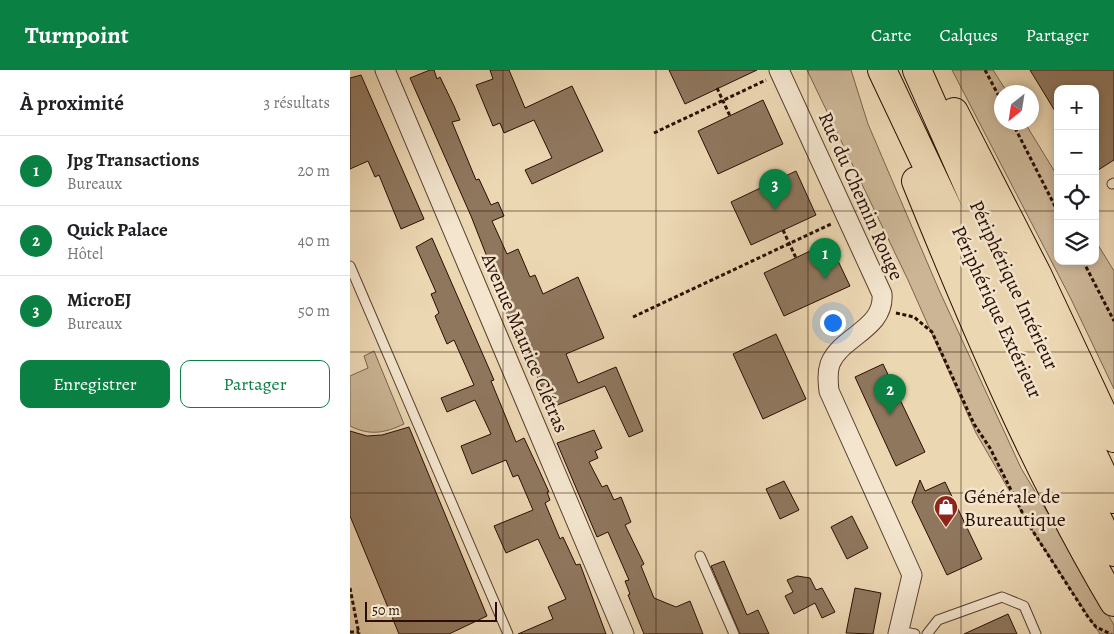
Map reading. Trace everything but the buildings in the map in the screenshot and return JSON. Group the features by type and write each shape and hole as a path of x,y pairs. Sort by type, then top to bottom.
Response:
{"highway":[{"name":"Périphérique Extérieur","path":"882,70 1051,426 1114,552"},
{"path":"918,72 948,100 1038,276 1114,438"},
{"name":"Périphérique Intérieur","path":"918,72 1002,262 1114,499"},
{"path":"911,132 910,163 912,171 964,300 1069,522 1114,602"}],"street":[{"name":"Avenue Maurice Clétras","path":"385,70 624,634"},
{"name":"Rue du Chemin Rouge","path":"780,72 882,294 881,310 872,322 837,353 830,363 827,375 829,391 912,574 904,633"}],"lane":[{"path":"350,266 508,634"},
{"path":"700,556 734,634"},
{"path":"927,634 938,620 1002,597 1024,606 1036,634"}],"path":[{"path":"985,70 994,87"},
{"path":"654,133 780,72"},
{"path":"718,88 730,116"},
{"path":"1016,130 1054,204"},
{"path":"633,317 847,216"},
{"path":"784,230 796,258"},
{"path":"1085,265 1114,322"},
{"path":"881,310 914,317 932,332 974,424 990,448 1027,522 1088,617 1096,627 1110,634"},
{"path":"350,588 359,633 350,632"}],"shaded area":[{"path":"807,70 851,70 868,124 939,290 1021,468 1114,625 1114,634 1100,634 1032,530 976,433 908,280"},
{"path":"952,70 993,70 1003,85 994,85 994,130 1029,130 1054,170 1054,265 1099,265 1099,247 1114,271 1114,389 1071,299"},
{"path":"374,351 404,424 390,430 371,432 350,426 350,376 368,368 364,356"}],"place":[{"name":"MicroEJ","path":"775,210"},
{"name":"Jpg Transactions","path":"825,279"},
{"name":"Quick Palace","path":"890,415"},
{"name":"Générale de Bureautique","path":"946,528"}]}
